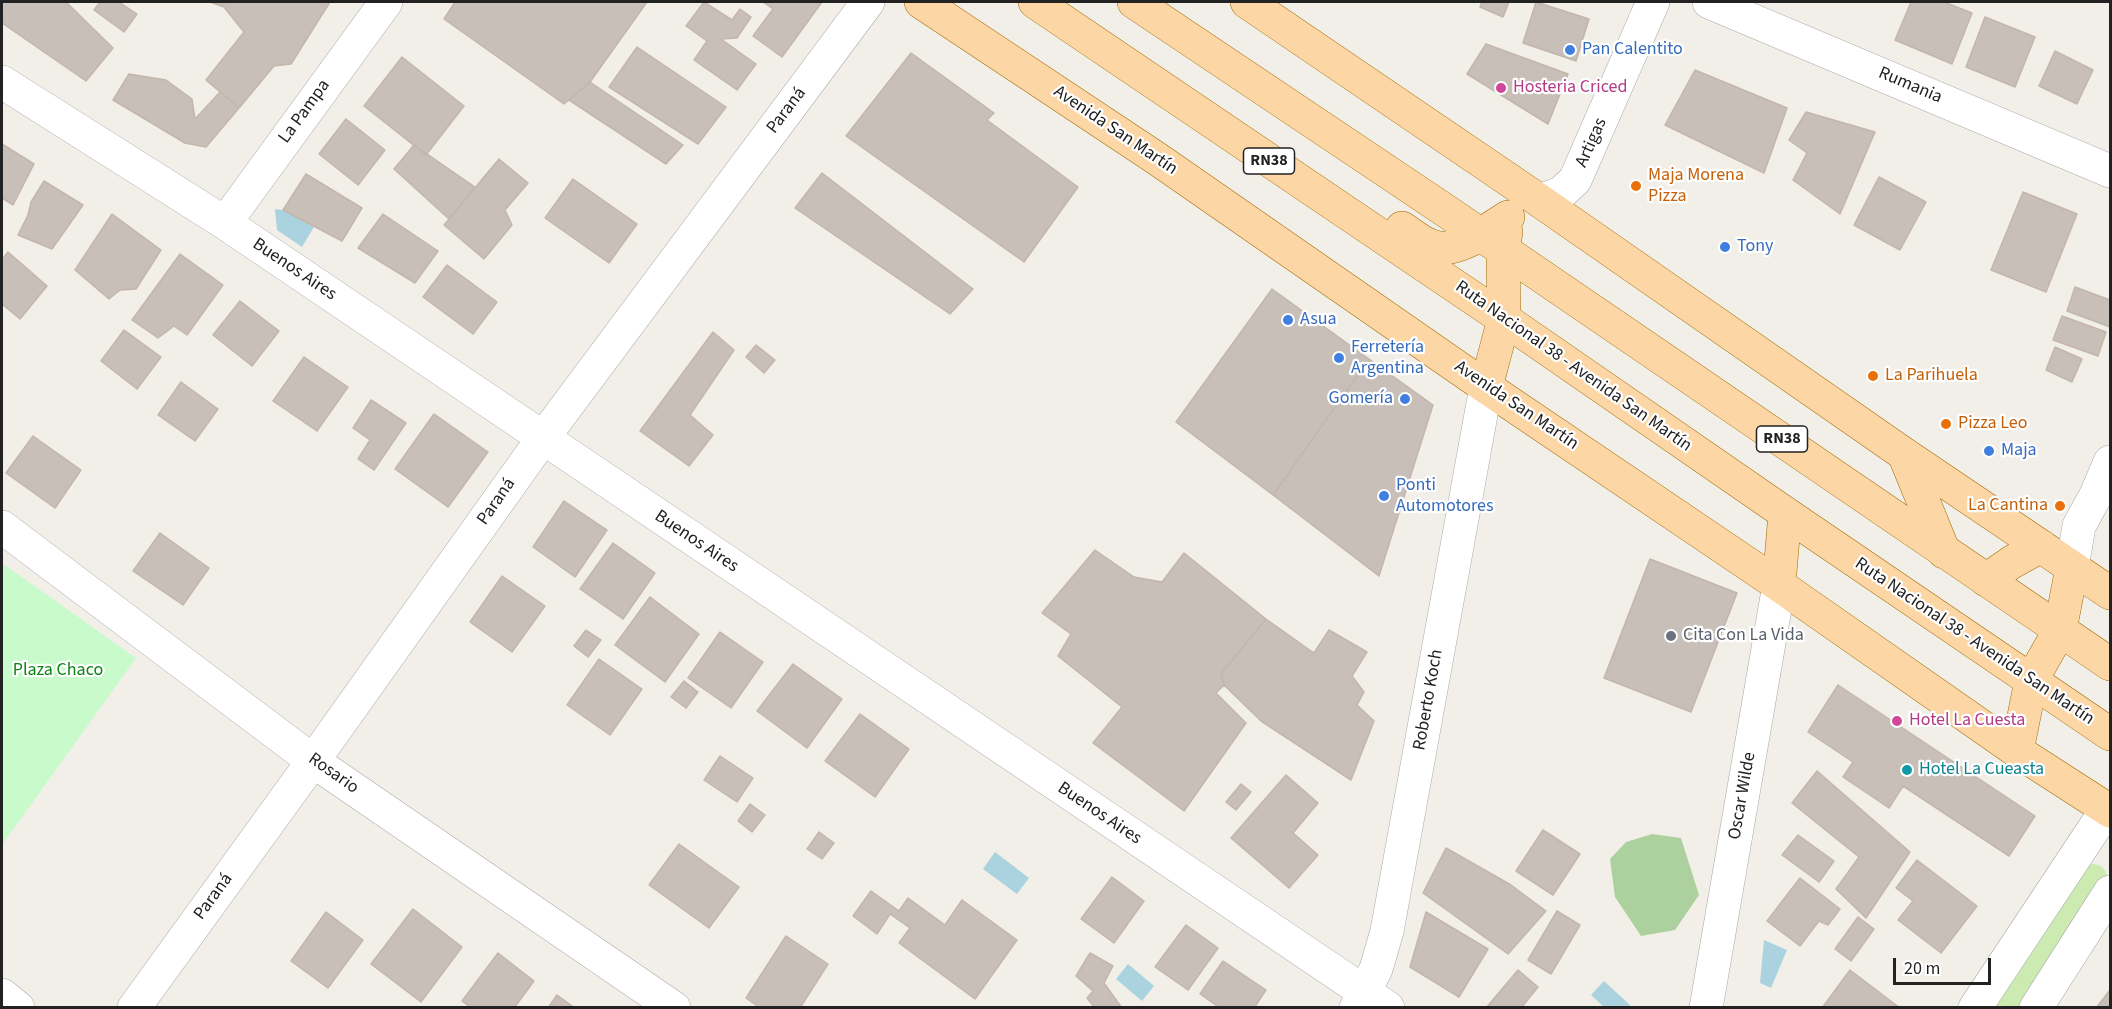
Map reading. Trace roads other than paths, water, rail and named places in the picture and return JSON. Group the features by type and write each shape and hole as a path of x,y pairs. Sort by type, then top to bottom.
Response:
{"main road":[{"name":"Avenida San Martín","path":"921,2 1156,158 2018,751 2109,809"},
{"name":"Ruta Nacional 38 - Avenida San Martín","path":"1035,2 1504,319 2110,734"},
{"name":"RN38","path":"1134,2 1492,242 2110,664"},
{"path":"1247,2 2110,593"},
{"path":"1263,156 1292,156 1425,244 1439,248 1492,242"},
{"path":"1486,387 1504,319 1492,242 1509,217 1522,208 1540,201"},
{"path":"1904,454 1944,552"},
{"path":"1779,585 1785,513"},
{"path":"1986,580 2041,546"},
{"path":"2018,751 2031,681 2060,630 2072,568"}],"street":[{"name":"La Pampa","path":"225,223 386,2"},
{"name":"Paraná","path":"134,1008 543,438 868,2"},
{"name":"Artigas","path":"1540,201 1561,193 1575,180 1653,2"},
{"name":"Rumania","path":"1709,2 2110,171"},
{"name":"Buenos Aires","path":"2,82 225,223 1370,1003"},
{"name":"Roberto Koch","path":"1370,1003 1376,969 1387,931 1486,387"},
{"path":"2072,568 2079,526 2110,462"},
{"path":"2041,546 2079,526"},
{"name":"Rosario","path":"2,527 313,761 674,1008"},
{"name":"Oscar Wilde","path":"1706,1008 1779,585"},
{"path":"1975,1008 2109,809"},
{"path":"2036,1008 2110,892"},
{"path":"2,995 18,1008"}],"water":[{"path":"275,209 283,210 314,227 302,247 277,230"},
{"path":"995,852 1029,878 1017,894 983,869"},
{"path":"1764,940 1787,950 1771,988 1760,983"},
{"path":"1128,964 1154,986 1142,1001 1116,979"},
{"path":"1604,981 1630,1005 1628,1007 1604,1007 1591,995"}],"place":[{"name":"Pan Calentito","path":"1570,50"},
{"name":"Hosteria Criced","path":"1501,88"},
{"name":"Maja Morena Pizza","path":"1636,186"},
{"name":"Tony","path":"1725,247"},
{"name":"Asua","path":"1288,320"},
{"name":"Ferretería Argentina","path":"1339,358"},
{"name":"La Parihuela","path":"1873,376"},
{"name":"Gomería","path":"1405,399"},
{"name":"Pizza Leo","path":"1946,424"},
{"name":"Maja","path":"1989,451"},
{"name":"Ponti Automotores","path":"1384,496"},
{"name":"La Cantina","path":"2060,506"},
{"name":"Cita Con La Vida","path":"1671,636"},
{"name":"Hotel La Cuesta","path":"1897,721"},
{"name":"Hotel La Cueasta","path":"1907,770"}],"park label":[{"name":"Plaza Chaco","path":"58,671"}]}
